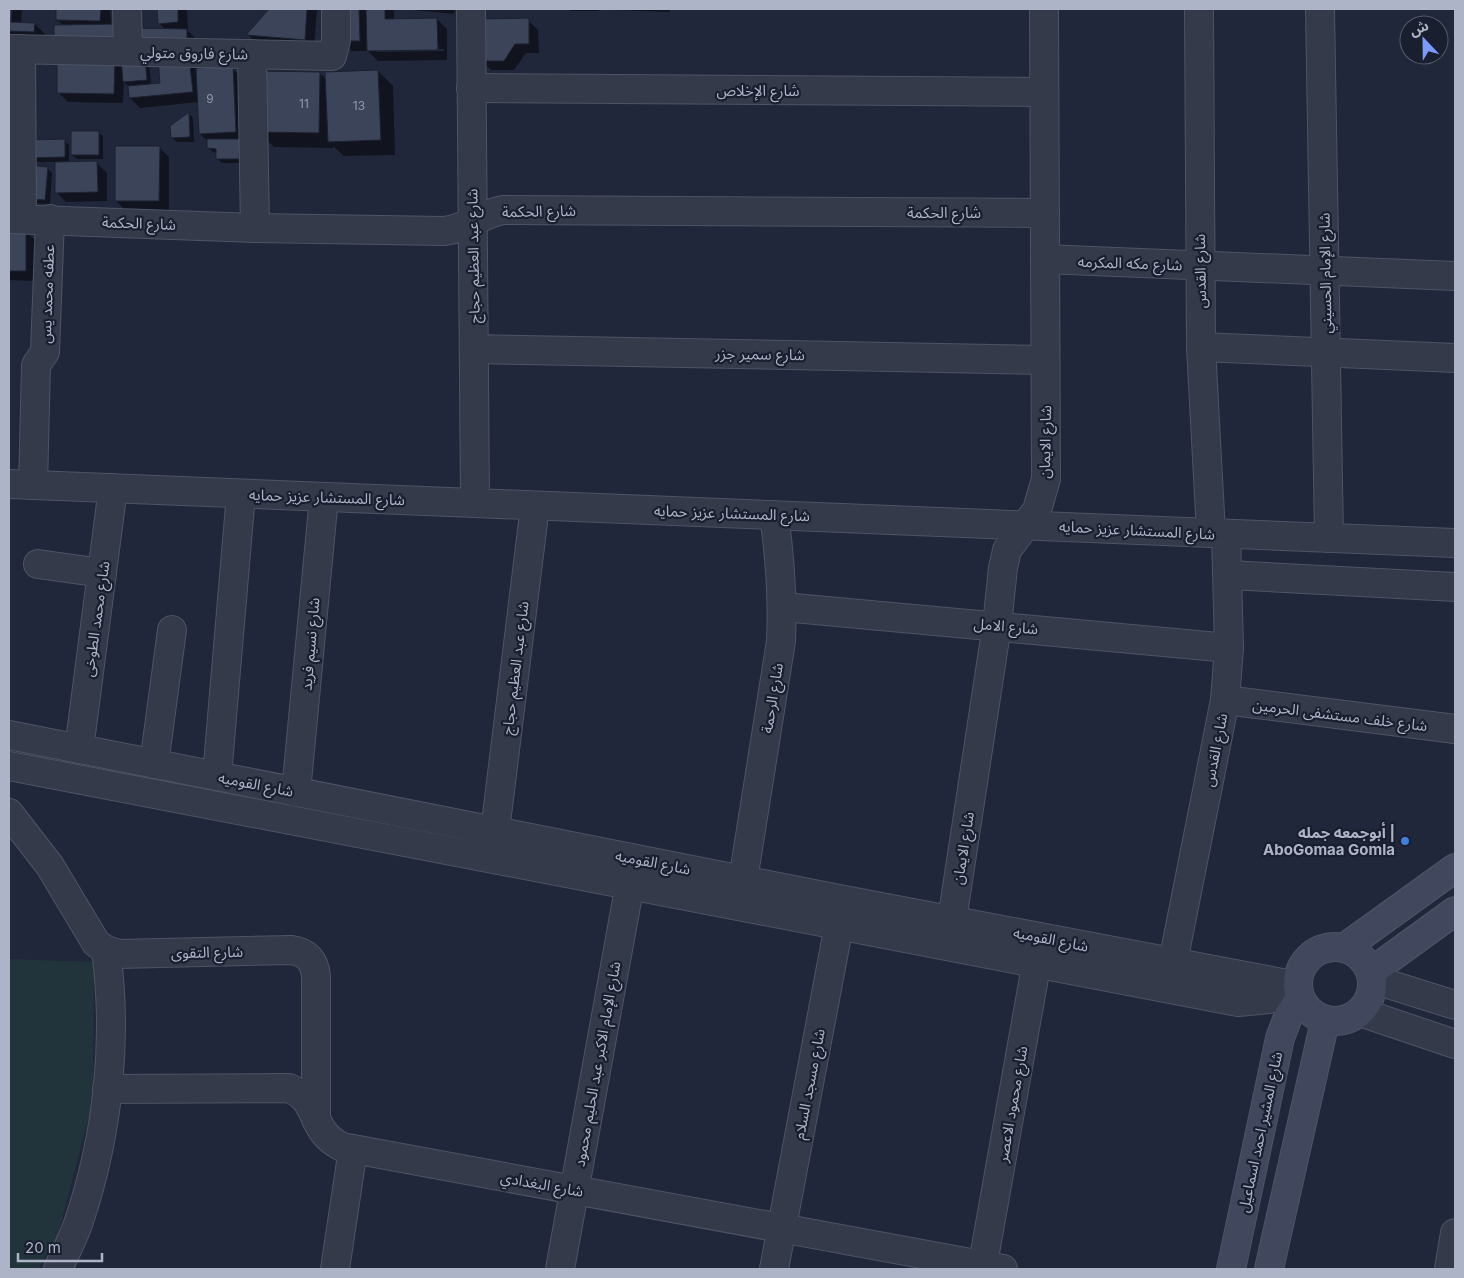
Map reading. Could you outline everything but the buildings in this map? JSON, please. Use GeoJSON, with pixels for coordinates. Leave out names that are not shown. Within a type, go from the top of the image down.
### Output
{"type":"FeatureCollection","features":[{"type":"Feature","properties":{"kind":"street"},"geometry":{"type":"LineString","coordinates":[[127,9],[128,52]]}},
{"type":"Feature","properties":{"kind":"street","name":"شارع فاروق متولي"},"geometry":{"type":"LineString","coordinates":[[15,49],[332,56],[336,40],[336,9]]}},
{"type":"Feature","properties":{"kind":"street","name":"شارع عبد العظيم حجاج"},"geometry":{"type":"LineString","coordinates":[[471,9],[475,503]]}},
{"type":"Feature","properties":{"kind":"street","name":"شارع الايمان"},"geometry":{"type":"LineString","coordinates":[[952,920],[1007,550],[1037,510],[1046,479],[1044,9]]}},
{"type":"Feature","properties":{"kind":"street","name":"شارع القدس"},"geometry":{"type":"LineString","coordinates":[[1172,962],[1225,700],[1229,648],[1228,575],[1218,534],[1201,347],[1199,266],[1199,9]]}},
{"type":"Feature","properties":{"kind":"street","name":"شارع الإمام الحسيني"},"geometry":{"type":"LineString","coordinates":[[1320,9],[1329,538]]}},
{"type":"Feature","properties":{"kind":"street"},"geometry":{"type":"LineString","coordinates":[[15,49],[16,219]]}},
{"type":"Feature","properties":{"kind":"street"},"geometry":{"type":"LineString","coordinates":[[252,54],[255,228]]}},
{"type":"Feature","properties":{"kind":"street","name":"شارع الإخلاص"},"geometry":{"type":"LineString","coordinates":[[471,88],[1044,92]]}},
{"type":"Feature","properties":{"kind":"street","name":"شارع الحكمة"},"geometry":{"type":"LineString","coordinates":[[16,219],[255,228],[444,231],[454,230],[481,216],[503,210],[1045,213]]}},
{"type":"Feature","properties":{"kind":"street","name":"عطفه محمد يس"},"geometry":{"type":"LineString","coordinates":[[21,485],[36,365],[44,352],[50,219]]}},
{"type":"Feature","properties":{"kind":"street","name":"شارع مكه المكرمه"},"geometry":{"type":"LineString","coordinates":[[1045,260],[1455,276]]}},
{"type":"Feature","properties":{"kind":"street"},"geometry":{"type":"LineString","coordinates":[[1201,347],[1455,358]]}},
{"type":"Feature","properties":{"kind":"street","name":"شارع سمير جزر"},"geometry":{"type":"LineString","coordinates":[[474,349],[1045,360]]}},
{"type":"Feature","properties":{"kind":"street","name":"شارع المستشار عزيز حمايه"},"geometry":{"type":"LineString","coordinates":[[21,485],[1028,524],[1218,534],[1455,543]]}},
{"type":"Feature","properties":{"kind":"street","name":"شارع محمد الطوخى"},"geometry":{"type":"LineString","coordinates":[[79,749],[113,488]]}},
{"type":"Feature","properties":{"kind":"street"},"geometry":{"type":"LineString","coordinates":[[217,776],[241,494]]}},
{"type":"Feature","properties":{"kind":"street","name":"شارع نسيم فريد"},"geometry":{"type":"LineString","coordinates":[[296,792],[324,497]]}},
{"type":"Feature","properties":{"kind":"street","name":"شارع عبد العظيم حجاج"},"geometry":{"type":"LineString","coordinates":[[495,831],[535,506]]}},
{"type":"Feature","properties":{"kind":"street","name":"شارع الرحمة"},"geometry":{"type":"LineString","coordinates":[[743,880],[781,641],[783,607],[781,560],[774,515]]}},
{"type":"Feature","properties":{"kind":"street"},"geometry":{"type":"LineString","coordinates":[[38,564],[102,573]]}},
{"type":"Feature","properties":{"kind":"street"},"geometry":{"type":"LineString","coordinates":[[1228,575],[1455,586]]}},
{"type":"Feature","properties":{"kind":"street","name":"شارع الامل"},"geometry":{"type":"LineString","coordinates":[[783,607],[997,625],[1229,648]]}},
{"type":"Feature","properties":{"kind":"street"},"geometry":{"type":"LineString","coordinates":[[154,764],[172,630]]}},
{"type":"Feature","properties":{"kind":"street","name":"شارع خلف مستشفى الحرمين"},"geometry":{"type":"LineString","coordinates":[[1225,700],[1455,729]]}},
{"type":"Feature","properties":{"kind":"street","name":"شارع القوميه"},"geometry":{"type":"LineString","coordinates":[[9,735],[743,880],[841,912],[1039,950],[1238,1002],[1269,1000],[1299,992]]}},
{"type":"Feature","properties":{"kind":"street","name":"شارع القوميه"},"geometry":{"type":"LineString","coordinates":[[9,766],[630,885],[841,912],[952,920],[1039,950],[1172,962],[1299,992]]}},
{"type":"Feature","properties":{"kind":"street"},"geometry":{"type":"LineString","coordinates":[[9,813],[50,866],[88,933],[96,943],[106,950],[112,1014],[107,1089],[94,1166],[79,1222],[58,1269]]}},
{"type":"Feature","properties":{"kind":"street","name":"شارع الإمام الاكبر عبد الحليم محمود"},"geometry":{"type":"LineString","coordinates":[[560,1269],[634,858]]}},
{"type":"Feature","properties":{"kind":"street"},"geometry":{"type":"LineString","coordinates":[[1344,948],[1455,868]]}},
{"type":"Feature","properties":{"kind":"street"},"geometry":{"type":"LineString","coordinates":[[1372,975],[1455,911]]}},
{"type":"Feature","properties":{"kind":"street","name":"شارع مسجد السلام"},"geometry":{"type":"LineString","coordinates":[[774,1269],[841,912]]}},
{"type":"Feature","properties":{"kind":"street"},"geometry":{"type":"LineString","coordinates":[[1344,948],[1360,956],[1372,975],[1370,997],[1360,1012],[1350,1019],[1338,1022],[1325,1021],[1314,1016],[1299,992],[1302,967],[1307,959],[1324,949],[1344,948]]}},
{"type":"Feature","properties":{"kind":"street","name":"شارع التقوى"},"geometry":{"type":"LineString","coordinates":[[106,950],[119,954],[291,950],[307,955],[312,961],[316,977],[316,1123]]}},
{"type":"Feature","properties":{"kind":"street","name":"شارع محمود الاعصر"},"geometry":{"type":"LineString","coordinates":[[989,1268],[1039,950]]}},
{"type":"Feature","properties":{"kind":"street"},"geometry":{"type":"LineString","coordinates":[[1372,975],[1455,1005]]}},
{"type":"Feature","properties":{"kind":"street","name":"شارع المشير احمد اسماعيل"},"geometry":{"type":"LineString","coordinates":[[1230,1269],[1280,1038],[1299,992]]}},
{"type":"Feature","properties":{"kind":"street"},"geometry":{"type":"LineString","coordinates":[[1360,1012],[1455,1044]]}},
{"type":"Feature","properties":{"kind":"street"},"geometry":{"type":"LineString","coordinates":[[1269,1269],[1325,1021]]}},
{"type":"Feature","properties":{"kind":"street","name":"شارع البغدادي"},"geometry":{"type":"LineString","coordinates":[[107,1089],[289,1088],[305,1098],[310,1105],[316,1123],[331,1141],[354,1149],[989,1268]]}},
{"type":"Feature","properties":{"kind":"street"},"geometry":{"type":"LineString","coordinates":[[335,1269],[354,1149]]}},
{"type":"Feature","properties":{"kind":"shaded area"},"geometry":{"type":"Polygon","coordinates":[[[9,959],[94,962],[93,1101],[57,1238],[38,1269],[9,1269],[9,959]]]}},
{"type":"Feature","properties":{"kind":"place","name":"أبوجمعه جمله | AboGomaa Gomla"},"geometry":{"type":"Point","coordinates":[1405,841]}}]}
